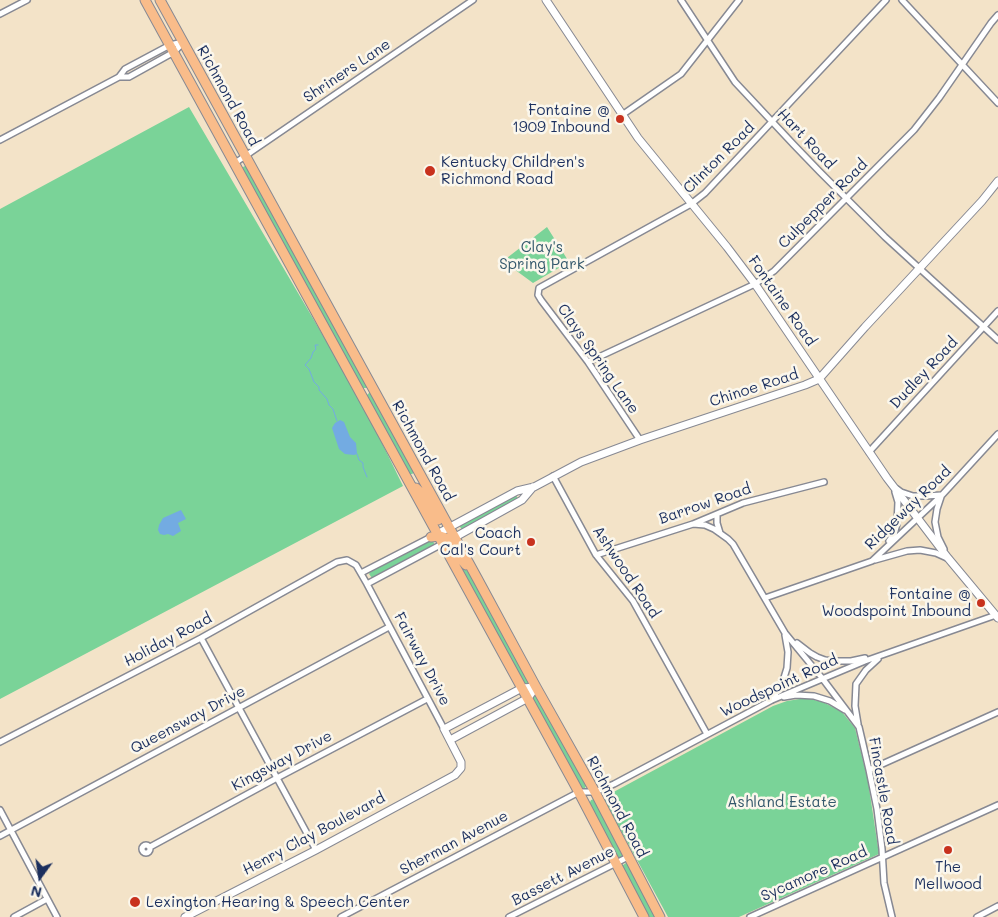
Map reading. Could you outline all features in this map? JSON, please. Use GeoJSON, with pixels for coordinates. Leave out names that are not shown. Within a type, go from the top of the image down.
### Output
{"type":"FeatureCollection","features":[{"type":"Feature","properties":{"kind":"main road","name":"Richmond Road"},"geometry":{"type":"LineString","coordinates":[[145,0],[408,480],[446,535],[522,688],[644,917]]}},
{"type":"Feature","properties":{"kind":"main road","name":"Richmond Road"},"geometry":{"type":"LineString","coordinates":[[160,0],[246,156],[446,535],[457,555],[478,578],[595,792],[660,917]]}},
{"type":"Feature","properties":{"kind":"street"},"geometry":{"type":"LineString","coordinates":[[0,14],[27,0]]}},
{"type":"Feature","properties":{"kind":"street","name":"Shriners Lane"},"geometry":{"type":"LineString","coordinates":[[235,163],[473,0]]}},
{"type":"Feature","properties":{"kind":"street","name":"Fontaine Road"},"geometry":{"type":"LineString","coordinates":[[546,0],[647,150],[755,284],[893,485],[948,558],[997,616]]}},
{"type":"Feature","properties":{"kind":"street","name":"Hart Road"},"geometry":{"type":"LineString","coordinates":[[680,0],[735,82],[772,122],[885,237],[998,340]]}},
{"type":"Feature","properties":{"kind":"street"},"geometry":{"type":"LineString","coordinates":[[622,115],[681,74],[739,0]]}},
{"type":"Feature","properties":{"kind":"street","name":"Clinton Road"},"geometry":{"type":"LineString","coordinates":[[538,292],[540,288],[691,204],[705,193],[886,0]]}},
{"type":"Feature","properties":{"kind":"street"},"geometry":{"type":"LineString","coordinates":[[902,0],[998,103]]}},
{"type":"Feature","properties":{"kind":"street","name":"Culpepper Road"},"geometry":{"type":"LineString","coordinates":[[588,362],[755,284],[774,271],[914,130],[998,15]]}},
{"type":"Feature","properties":{"kind":"street"},"geometry":{"type":"LineString","coordinates":[[119,77],[129,77],[183,42]]}},
{"type":"Feature","properties":{"kind":"street"},"geometry":{"type":"LineString","coordinates":[[0,140],[119,77],[125,69],[172,49]]}},
{"type":"Feature","properties":{"kind":"street","name":"Chinoe Road"},"geometry":{"type":"LineString","coordinates":[[446,535],[522,500],[534,487],[581,462],[640,440],[806,386],[819,379],[998,181]]}},
{"type":"Feature","properties":{"kind":"street","name":"Clays Spring Lane"},"geometry":{"type":"LineString","coordinates":[[538,292],[541,300],[588,362],[640,440]]}},
{"type":"Feature","properties":{"kind":"street","name":"Dudley Road"},"geometry":{"type":"LineString","coordinates":[[869,452],[998,311]]}},
{"type":"Feature","properties":{"kind":"street","name":"Ridgeway Road"},"geometry":{"type":"LineString","coordinates":[[765,598],[872,560],[942,494],[998,434]]}},
{"type":"Feature","properties":{"kind":"street","name":"Ashwood Road"},"geometry":{"type":"LineString","coordinates":[[553,476],[596,555],[633,601],[707,734]]}},
{"type":"Feature","properties":{"kind":"street","name":"Barrow Road"},"geometry":{"type":"LineString","coordinates":[[596,555],[693,524],[743,503],[824,482]]}},
{"type":"Feature","properties":{"kind":"street"},"geometry":{"type":"LineString","coordinates":[[893,485],[901,492],[913,496],[942,494],[935,522],[938,537],[948,558]]}},
{"type":"Feature","properties":{"kind":"street"},"geometry":{"type":"LineString","coordinates":[[872,560],[892,538],[897,524],[898,502],[893,485]]}},
{"type":"Feature","properties":{"kind":"street","name":"Chinoe Road"},"geometry":{"type":"LineString","coordinates":[[446,535],[517,490],[534,487]]}},
{"type":"Feature","properties":{"kind":"street"},"geometry":{"type":"LineString","coordinates":[[717,514],[716,524],[721,533]]}},
{"type":"Feature","properties":{"kind":"street","name":"Fincastle Road"},"geometry":{"type":"LineString","coordinates":[[693,524],[714,529],[728,539],[737,549],[785,633],[859,727],[879,822],[884,883],[892,917]]}},
{"type":"Feature","properties":{"kind":"street"},"geometry":{"type":"LineString","coordinates":[[361,573],[446,535]]}},
{"type":"Feature","properties":{"kind":"street"},"geometry":{"type":"LineString","coordinates":[[367,584],[446,535]]}},
{"type":"Feature","properties":{"kind":"street"},"geometry":{"type":"LineString","coordinates":[[872,560],[907,551],[920,550],[936,553],[948,558]]}},
{"type":"Feature","properties":{"kind":"street","name":"Fairway Drive"},"geometry":{"type":"LineString","coordinates":[[347,560],[356,565],[361,573],[450,740],[461,765],[460,770],[455,775]]}},
{"type":"Feature","properties":{"kind":"street","name":"Holiday Road"},"geometry":{"type":"LineString","coordinates":[[0,742],[201,638],[337,562],[347,560]]}},
{"type":"Feature","properties":{"kind":"street","name":"Woodspoint Road"},"geometry":{"type":"LineString","coordinates":[[579,792],[595,792],[614,784],[772,700],[822,678],[865,661],[997,616]]}},
{"type":"Feature","properties":{"kind":"street","name":"Queensway Drive"},"geometry":{"type":"LineString","coordinates":[[0,836],[389,627]]}},
{"type":"Feature","properties":{"kind":"street"},"geometry":{"type":"LineString","coordinates":[[785,633],[810,654],[825,660],[851,661],[883,655]]}},
{"type":"Feature","properties":{"kind":"street"},"geometry":{"type":"LineString","coordinates":[[772,700],[787,668],[788,652],[785,633]]}},
{"type":"Feature","properties":{"kind":"street"},"geometry":{"type":"LineString","coordinates":[[201,638],[316,850]]}},
{"type":"Feature","properties":{"kind":"street"},"geometry":{"type":"LineString","coordinates":[[859,727],[855,706],[856,681],[869,666],[883,655]]}},
{"type":"Feature","properties":{"kind":"street"},"geometry":{"type":"LineString","coordinates":[[444,729],[522,688],[536,687]]}},
{"type":"Feature","properties":{"kind":"street"},"geometry":{"type":"LineString","coordinates":[[450,740],[528,698],[536,687]]}},
{"type":"Feature","properties":{"kind":"street"},"geometry":{"type":"LineString","coordinates":[[772,700],[796,695],[814,696],[830,701],[850,714]]}},
{"type":"Feature","properties":{"kind":"street","name":"Kingsway Drive"},"geometry":{"type":"LineString","coordinates":[[150,847],[427,699]]}},
{"type":"Feature","properties":{"kind":"street"},"geometry":{"type":"LineString","coordinates":[[869,770],[998,712]]}},
{"type":"Feature","properties":{"kind":"street","name":"Henry Clay Boulevard"},"geometry":{"type":"LineString","coordinates":[[185,917],[316,850],[455,775]]}},
{"type":"Feature","properties":{"kind":"street","name":"Sherman Avenue"},"geometry":{"type":"LineString","coordinates":[[340,917],[579,792]]}},
{"type":"Feature","properties":{"kind":"street","name":"Sycamore Road"},"geometry":{"type":"LineString","coordinates":[[750,917],[998,804]]}},
{"type":"Feature","properties":{"kind":"street"},"geometry":{"type":"LineString","coordinates":[[0,810],[57,917]]}},
{"type":"Feature","properties":{"kind":"street","name":"Bassett Avenue"},"geometry":{"type":"LineString","coordinates":[[509,917],[628,857]]}},
{"type":"Feature","properties":{"kind":"street"},"geometry":{"type":"LineString","coordinates":[[14,917],[48,899]]}},
{"type":"Feature","properties":{"kind":"street"},"geometry":{"type":"LineString","coordinates":[[977,917],[998,906]]}},
{"type":"Feature","properties":{"kind":"street"},"geometry":{"type":"LineString","coordinates":[[352,911],[355,917]]}},
{"type":"Feature","properties":{"kind":"green space"},"geometry":{"type":"Polygon","coordinates":[[[189,107],[362,402],[403,486],[0,699],[0,209],[189,107]]]}},
{"type":"Feature","properties":{"kind":"green space"},"geometry":{"type":"Polygon","coordinates":[[[247,166],[368,387],[362,388],[243,170],[247,166]]]}},
{"type":"Feature","properties":{"kind":"green space","name":"Clay's Spring Park"},"geometry":{"type":"Polygon","coordinates":[[[547,227],[569,262],[533,283],[503,261],[547,227]]]}},
{"type":"Feature","properties":{"kind":"green space"},"geometry":{"type":"Polygon","coordinates":[[[372,393],[415,472],[412,474],[409,474],[366,396],[372,393]]]}},
{"type":"Feature","properties":{"kind":"green space"},"geometry":{"type":"Polygon","coordinates":[[[516,495],[518,499],[462,530],[459,525],[516,495]]]}},
{"type":"Feature","properties":{"kind":"green space"},"geometry":{"type":"Polygon","coordinates":[[[431,539],[434,545],[372,578],[369,574],[371,571],[431,539]]]}},
{"type":"Feature","properties":{"kind":"green space"},"geometry":{"type":"Polygon","coordinates":[[[447,545],[477,584],[529,685],[524,684],[447,545]]]}},
{"type":"Feature","properties":{"kind":"green space"},"geometry":{"type":"Polygon","coordinates":[[[535,693],[587,784],[585,788],[582,789],[580,787],[532,699],[535,693]]]}},
{"type":"Feature","properties":{"kind":"green space","name":"Ashland Estate"},"geometry":{"type":"Polygon","coordinates":[[[806,698],[823,702],[842,712],[855,728],[868,781],[879,854],[739,917],[668,917],[605,801],[608,795],[773,706],[787,701],[806,698]]]}},
{"type":"Feature","properties":{"kind":"green space"},"geometry":{"type":"Polygon","coordinates":[[[594,799],[622,857],[618,857],[589,804],[594,799]]]}},
{"type":"Feature","properties":{"kind":"green space"},"geometry":{"type":"Polygon","coordinates":[[[626,863],[629,864],[656,917],[648,917],[623,867],[626,863]]]}},
{"type":"Feature","properties":{"kind":"water"},"geometry":{"type":"Polygon","coordinates":[[[340,420],[344,422],[350,437],[356,443],[357,454],[345,454],[339,449],[332,428],[340,420]]]}},
{"type":"Feature","properties":{"kind":"water"},"geometry":{"type":"Polygon","coordinates":[[[181,510],[186,519],[178,523],[181,531],[173,536],[160,534],[158,530],[163,518],[181,510]]]}},
{"type":"Feature","properties":{"kind":"waterway"},"geometry":{"type":"LineString","coordinates":[[318,345],[315,345],[316,349],[305,365],[309,369],[319,390],[333,409],[337,421]]}},
{"type":"Feature","properties":{"kind":"waterway"},"geometry":{"type":"LineString","coordinates":[[357,454],[359,460],[363,463],[367,477]]}},
{"type":"Feature","properties":{"kind":"place","name":"Fontaine @ 1909 Inbound"},"geometry":{"type":"Point","coordinates":[620,119]}},
{"type":"Feature","properties":{"kind":"place","name":"Kentucky Children's Richmond Road"},"geometry":{"type":"Point","coordinates":[430,171]}},
{"type":"Feature","properties":{"kind":"place","name":"Coach Cal's Court"},"geometry":{"type":"Point","coordinates":[531,542]}},
{"type":"Feature","properties":{"kind":"place","name":"Fontaine @ Woodspoint Inbound"},"geometry":{"type":"Point","coordinates":[981,603]}},
{"type":"Feature","properties":{"kind":"place","name":"The Mellwood"},"geometry":{"type":"Point","coordinates":[948,850]}},
{"type":"Feature","properties":{"kind":"place","name":"Lexington Hearing & Speech Center"},"geometry":{"type":"Point","coordinates":[135,902]}}]}
